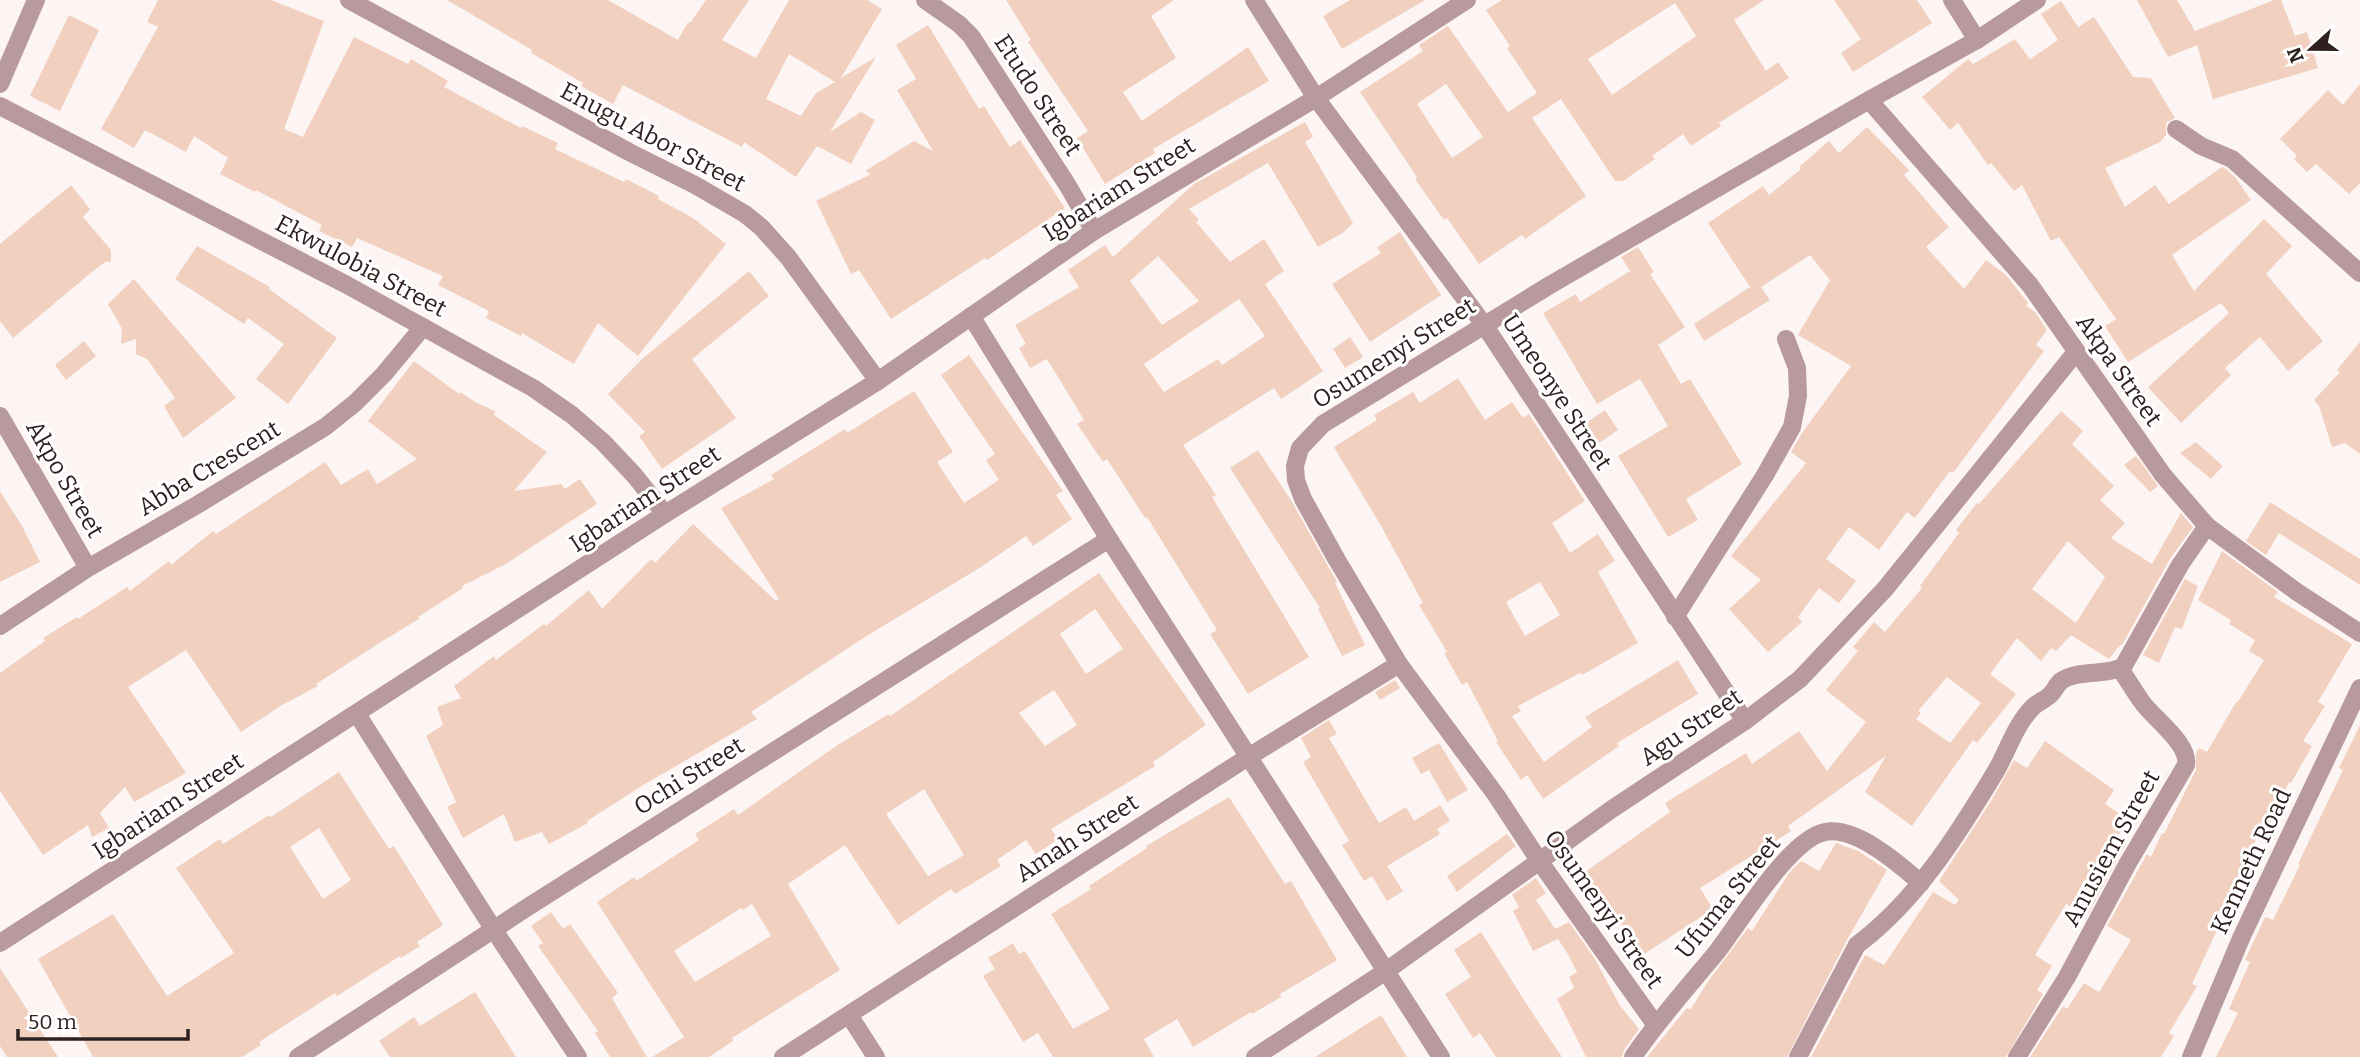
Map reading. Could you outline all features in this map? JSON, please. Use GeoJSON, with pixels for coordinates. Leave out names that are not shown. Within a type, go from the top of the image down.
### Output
{"type":"FeatureCollection","features":[{"type":"Feature","properties":{"kind":"street"},"geometry":{"type":"LineString","coordinates":[[0,84],[36,0]]}},
{"type":"Feature","properties":{"kind":"street","name":"Enugu Abor Street"},"geometry":{"type":"LineString","coordinates":[[349,0],[695,185],[744,214],[761,227],[788,257],[878,382]]}},
{"type":"Feature","properties":{"kind":"street","name":"Etudo Street"},"geometry":{"type":"LineString","coordinates":[[925,0],[971,36],[1094,231]]}},
{"type":"Feature","properties":{"kind":"street","name":"Umeonye Street"},"geometry":{"type":"LineString","coordinates":[[1254,0],[1316,97],[1485,326],[1745,721]]}},
{"type":"Feature","properties":{"kind":"street","name":"Igbariam Street"},"geometry":{"type":"LineString","coordinates":[[0,943],[666,514],[878,382],[1094,231],[1316,97],[1467,0]]}},
{"type":"Feature","properties":{"kind":"street"},"geometry":{"type":"LineString","coordinates":[[1952,0],[1976,40]]}},
{"type":"Feature","properties":{"kind":"street","name":"Osumenyi Street"},"geometry":{"type":"LineString","coordinates":[[1656,1024],[1540,862],[1496,795],[1399,664],[1304,499],[1296,480],[1295,466],[1300,448],[1322,424],[1550,285],[1976,40],[2037,0]]}},
{"type":"Feature","properties":{"kind":"street","name":"Akpa Street"},"geometry":{"type":"LineString","coordinates":[[1869,100],[2030,285],[2163,475],[2207,526],[2297,592],[2360,633]]}},
{"type":"Feature","properties":{"kind":"street","name":"Ekwulobia Street"},"geometry":{"type":"LineString","coordinates":[[0,106],[347,285],[533,388],[572,415],[603,442],[666,514]]}},
{"type":"Feature","properties":{"kind":"street"},"geometry":{"type":"LineString","coordinates":[[2176,129],[2201,146],[2232,159],[2360,273]]}},
{"type":"Feature","properties":{"kind":"street"},"geometry":{"type":"LineString","coordinates":[[971,316],[1109,539],[1441,1057]]}},
{"type":"Feature","properties":{"kind":"street","name":"Abba Crescent"},"geometry":{"type":"LineString","coordinates":[[0,626],[88,568],[325,427],[384,374],[423,327]]}},
{"type":"Feature","properties":{"kind":"street"},"geometry":{"type":"LineString","coordinates":[[1675,617],[1765,475],[1792,427],[1798,396],[1797,368],[1786,339]]}},
{"type":"Feature","properties":{"kind":"street","name":"Agu Street"},"geometry":{"type":"LineString","coordinates":[[1255,1057],[1386,971],[1612,809],[1745,721],[1800,679],[1885,589],[2076,352]]}},
{"type":"Feature","properties":{"kind":"street","name":"Akpo Street"},"geometry":{"type":"LineString","coordinates":[[0,416],[88,568]]}},
{"type":"Feature","properties":{"kind":"street"},"geometry":{"type":"LineString","coordinates":[[1798,1057],[1857,945],[1921,883],[1961,827],[2033,707],[2051,694],[2060,682],[2081,674],[2120,669],[2180,565],[2207,526]]}},
{"type":"Feature","properties":{"kind":"street","name":"Ochi Street"},"geometry":{"type":"LineString","coordinates":[[298,1057],[1109,539]]}},
{"type":"Feature","properties":{"kind":"street","name":"Amah Street"},"geometry":{"type":"LineString","coordinates":[[783,1057],[1249,757],[1399,664]]}},
{"type":"Feature","properties":{"kind":"street","name":"Anusiem Street"},"geometry":{"type":"LineString","coordinates":[[2017,1057],[2067,977],[2133,853],[2186,765],[2187,758],[2181,746],[2148,709],[2120,669]]}},
{"type":"Feature","properties":{"kind":"street","name":"Kenneth Road"},"geometry":{"type":"LineString","coordinates":[[2191,1057],[2242,936],[2360,688]]}},
{"type":"Feature","properties":{"kind":"street"},"geometry":{"type":"LineString","coordinates":[[357,714],[578,1057]]}},
{"type":"Feature","properties":{"kind":"street","name":"Ufuma Street"},"geometry":{"type":"LineString","coordinates":[[1633,1057],[1781,866],[1812,837],[1831,831],[1843,832],[1898,863],[1921,883]]}},
{"type":"Feature","properties":{"kind":"street"},"geometry":{"type":"LineString","coordinates":[[849,1015],[876,1057]]}},
{"type":"Feature","properties":{"kind":"building"},"geometry":{"type":"Polygon","coordinates":[[[158,0],[271,0],[324,21],[284,129],[303,137],[354,37],[408,64],[411,59],[448,81],[444,87],[521,128],[522,126],[558,143],[555,149],[659,196],[658,199],[693,218],[726,244],[638,356],[598,323],[574,364],[522,333],[521,336],[486,318],[489,311],[438,285],[443,276],[357,238],[352,247],[319,231],[322,225],[220,174],[228,158],[194,136],[186,152],[145,130],[134,148],[101,129],[158,27],[147,22],[158,0]]]}},
{"type":"Feature","properties":{"kind":"building"},"geometry":{"type":"Polygon","coordinates":[[[447,0],[608,0],[678,40],[688,22],[690,23],[706,0],[749,0],[722,40],[756,58],[789,0],[867,0],[882,9],[841,78],[876,57],[830,132],[861,112],[875,120],[851,164],[817,146],[796,177],[744,142],[742,147],[623,85],[613,104],[531,53],[532,50],[447,0]],[[789,54],[766,99],[801,116],[816,93],[835,82],[789,54]]]}},
{"type":"Feature","properties":{"kind":"building"},"geometry":{"type":"Polygon","coordinates":[[[1006,0],[1174,0],[1151,16],[1176,58],[1123,92],[1142,121],[1248,47],[1269,81],[1153,149],[1155,153],[1105,184],[1077,138],[1088,131],[1028,42],[1031,40],[1006,0]]]}},
{"type":"Feature","properties":{"kind":"building"},"geometry":{"type":"Polygon","coordinates":[[[1350,0],[1425,0],[1342,49],[1323,16],[1350,0]]]}},
{"type":"Feature","properties":{"kind":"building"},"geometry":{"type":"Polygon","coordinates":[[[1502,0],[1764,0],[1734,20],[1766,71],[1778,62],[1789,78],[1719,123],[1721,126],[1691,146],[1683,134],[1652,156],[1655,159],[1623,181],[1615,181],[1561,99],[1532,118],[1586,196],[1525,239],[1522,235],[1479,264],[1447,218],[1444,220],[1415,179],[1417,178],[1409,165],[1360,92],[1423,51],[1419,45],[1448,26],[1508,112],[1537,93],[1486,10],[1502,0]],[[1675,3],[1588,59],[1612,95],[1696,36],[1675,3]],[[1446,84],[1417,104],[1452,158],[1483,137],[1446,84]]]}},
{"type":"Feature","properties":{"kind":"building"},"geometry":{"type":"Polygon","coordinates":[[[1834,0],[1917,0],[1932,23],[1853,72],[1841,53],[1861,39],[1834,0]]]}},
{"type":"Feature","properties":{"kind":"building"},"geometry":{"type":"Polygon","coordinates":[[[2137,0],[2177,0],[2195,31],[2274,0],[2281,0],[2295,36],[2307,32],[2318,68],[2213,99],[2197,45],[2168,57],[2137,0]]]}},
{"type":"Feature","properties":{"kind":"building"},"geometry":{"type":"Polygon","coordinates":[[[2061,1],[2078,27],[2094,17],[2133,77],[2151,78],[2175,118],[2166,123],[2166,135],[2160,142],[2105,168],[2125,207],[2155,185],[2169,204],[2222,167],[2226,169],[2251,200],[2172,255],[2194,291],[2264,219],[2292,246],[2266,274],[2323,341],[2288,371],[2260,337],[2225,368],[2231,375],[2181,423],[2148,387],[2229,313],[2221,303],[2128,362],[2105,326],[2116,319],[2059,237],[2051,241],[2022,185],[2014,191],[1991,163],[1988,165],[1958,123],[1950,130],[1922,97],[1968,59],[1973,64],[2015,39],[2030,59],[2058,40],[2041,14],[2061,1]]]}},
{"type":"Feature","properties":{"kind":"building"},"geometry":{"type":"Polygon","coordinates":[[[69,15],[99,30],[60,111],[30,96],[69,15]]]}},
{"type":"Feature","properties":{"kind":"building"},"geometry":{"type":"Polygon","coordinates":[[[928,25],[979,109],[984,106],[1010,147],[1020,140],[1065,208],[891,319],[859,270],[851,274],[816,201],[871,174],[865,171],[914,141],[933,151],[897,90],[916,79],[896,45],[928,25]]]}},
{"type":"Feature","properties":{"kind":"building"},"geometry":{"type":"Polygon","coordinates":[[[2360,84],[2360,183],[2349,194],[2316,164],[2307,172],[2294,159],[2297,156],[2280,139],[2328,90],[2343,105],[2360,84]]]}},
{"type":"Feature","properties":{"kind":"building"},"geometry":{"type":"Polygon","coordinates":[[[1305,122],[1313,137],[1305,142],[1353,223],[1344,232],[1318,247],[1268,163],[1189,209],[1199,220],[1196,222],[1230,262],[1264,239],[1284,271],[1265,284],[1323,371],[1281,399],[1274,388],[1183,445],[1216,495],[1212,497],[1309,657],[1248,694],[1210,634],[1217,630],[1147,517],[1145,518],[1107,459],[1103,462],[1077,424],[1084,420],[1047,359],[1030,368],[1019,348],[1026,344],[1015,325],[1079,287],[1068,270],[1105,245],[1113,257],[1194,184],[1305,122]],[[1158,256],[1130,281],[1162,325],[1199,301],[1158,256]],[[1239,299],[1144,364],[1164,392],[1218,359],[1222,365],[1265,336],[1239,299]]]}},
{"type":"Feature","properties":{"kind":"building"},"geometry":{"type":"Polygon","coordinates":[[[1867,127],[1909,170],[1904,175],[1949,227],[1926,247],[1964,289],[1986,260],[2006,275],[2028,303],[2026,306],[2035,312],[2047,330],[2036,345],[2044,351],[1953,473],[1950,471],[1915,518],[1907,512],[1879,550],[1849,527],[1826,559],[1856,581],[1839,603],[1819,588],[1798,617],[1802,622],[1768,652],[1729,609],[1761,580],[1731,556],[1806,463],[1791,452],[1851,366],[1798,335],[1830,280],[1810,255],[1761,287],[1770,300],[1704,341],[1694,324],[1750,287],[1708,223],[1763,186],[1769,195],[1829,141],[1839,153],[1867,127]]]}},
{"type":"Feature","properties":{"kind":"building"},"geometry":{"type":"Polygon","coordinates":[[[71,185],[90,209],[83,217],[111,250],[111,262],[105,262],[92,272],[13,338],[0,321],[0,244],[71,185]]]}},
{"type":"Feature","properties":{"kind":"building"},"geometry":{"type":"Polygon","coordinates":[[[1400,232],[1441,295],[1370,342],[1332,284],[1381,253],[1377,247],[1400,232]]]}},
{"type":"Feature","properties":{"kind":"building"},"geometry":{"type":"Polygon","coordinates":[[[197,246],[270,287],[269,289],[337,338],[288,404],[256,379],[284,344],[248,318],[244,324],[175,279],[197,246]]]}},
{"type":"Feature","properties":{"kind":"building"},"geometry":{"type":"Polygon","coordinates":[[[1638,247],[1654,272],[1650,274],[1685,327],[1658,345],[1681,384],[1690,379],[1742,464],[1686,499],[1698,520],[1668,537],[1618,456],[1668,426],[1640,379],[1597,404],[1543,313],[1576,294],[1580,302],[1630,271],[1621,257],[1638,247]]]}},
{"type":"Feature","properties":{"kind":"building"},"geometry":{"type":"Polygon","coordinates":[[[749,271],[769,296],[692,359],[736,418],[662,469],[639,436],[645,432],[608,394],[642,359],[749,271]]]}},
{"type":"Feature","properties":{"kind":"building"},"geometry":{"type":"Polygon","coordinates":[[[134,279],[236,398],[183,438],[164,406],[175,398],[147,359],[136,354],[136,339],[121,344],[122,329],[108,304],[134,279]]]}},
{"type":"Feature","properties":{"kind":"building"},"geometry":{"type":"Polygon","coordinates":[[[1350,337],[1363,357],[1345,368],[1333,349],[1350,337]]]}},
{"type":"Feature","properties":{"kind":"building"},"geometry":{"type":"Polygon","coordinates":[[[84,341],[96,356],[66,380],[55,365],[84,341]]]}},
{"type":"Feature","properties":{"kind":"building"},"geometry":{"type":"Polygon","coordinates":[[[2360,342],[2360,454],[2345,443],[2332,447],[2319,406],[2314,400],[2340,372],[2337,370],[2360,342]]]}},
{"type":"Feature","properties":{"kind":"building"},"geometry":{"type":"Polygon","coordinates":[[[969,355],[1063,491],[1056,495],[1072,519],[1033,546],[1026,536],[751,712],[757,719],[549,844],[542,832],[515,842],[504,814],[463,838],[447,807],[456,802],[426,736],[443,725],[437,707],[461,698],[454,686],[494,656],[496,660],[544,624],[546,626],[589,590],[602,609],[651,559],[655,563],[693,524],[776,601],[779,599],[721,508],[774,479],[771,475],[845,429],[847,433],[914,391],[953,452],[937,462],[964,503],[999,480],[986,460],[995,454],[941,375],[969,355]]]}},
{"type":"Feature","properties":{"kind":"building"},"geometry":{"type":"Polygon","coordinates":[[[414,361],[459,394],[460,392],[495,411],[494,415],[547,452],[514,491],[561,484],[565,489],[580,479],[597,504],[504,565],[462,586],[463,588],[418,617],[419,619],[316,684],[318,686],[282,705],[241,732],[186,650],[128,687],[186,773],[134,802],[125,787],[100,813],[109,828],[92,837],[88,825],[43,855],[0,791],[0,673],[45,641],[43,638],[127,587],[130,591],[169,561],[171,565],[213,531],[216,534],[325,462],[341,485],[368,469],[377,484],[417,459],[368,421],[414,361]]]}},
{"type":"Feature","properties":{"kind":"building"},"geometry":{"type":"Polygon","coordinates":[[[1458,378],[1485,420],[1512,402],[1523,418],[1529,414],[1585,501],[1552,523],[1570,553],[1598,534],[1615,561],[1598,572],[1638,643],[1582,675],[1580,673],[1518,706],[1521,711],[1512,716],[1544,762],[1592,727],[1585,717],[1678,660],[1698,694],[1617,743],[1619,746],[1543,799],[1527,775],[1521,780],[1496,742],[1498,741],[1467,682],[1462,685],[1444,653],[1447,652],[1419,605],[1423,603],[1334,447],[1377,420],[1374,415],[1413,392],[1420,403],[1458,378]],[[1540,582],[1506,602],[1525,636],[1560,615],[1540,582]]]}},
{"type":"Feature","properties":{"kind":"building"},"geometry":{"type":"Polygon","coordinates":[[[1605,410],[1618,430],[1599,443],[1586,423],[1605,410]]]}},
{"type":"Feature","properties":{"kind":"building"},"geometry":{"type":"Polygon","coordinates":[[[2061,411],[2083,431],[2072,444],[2114,486],[2100,500],[2125,523],[2111,538],[2152,564],[2181,513],[2193,527],[2170,559],[2122,645],[2109,659],[2071,635],[2056,651],[2051,648],[2041,661],[2017,638],[1990,674],[2016,694],[1977,743],[1973,740],[1912,826],[1865,792],[1886,756],[1788,826],[1791,831],[1700,888],[1713,909],[1641,956],[1608,902],[1599,908],[1578,877],[1670,812],[1665,803],[1746,753],[1752,764],[1799,731],[1827,771],[1866,722],[1826,690],[1858,651],[1853,647],[1874,622],[1885,632],[1922,588],[1920,586],[1959,533],[1956,530],[1977,503],[1979,504],[2061,411]],[[2068,541],[2032,589],[2076,623],[2105,577],[2068,541]],[[1947,677],[1918,711],[1921,713],[1916,719],[1950,743],[1981,703],[1947,677]]]}},
{"type":"Feature","properties":{"kind":"building"},"geometry":{"type":"Polygon","coordinates":[[[2196,442],[2223,466],[2211,479],[2180,453],[2196,442]]]}},
{"type":"Feature","properties":{"kind":"building"},"geometry":{"type":"Polygon","coordinates":[[[1258,450],[1292,502],[1337,582],[1335,583],[1365,645],[1342,656],[1318,609],[1320,608],[1230,468],[1258,450]]]}},
{"type":"Feature","properties":{"kind":"building"},"geometry":{"type":"Polygon","coordinates":[[[2136,456],[2158,486],[2150,492],[2124,465],[2136,456]]]}},
{"type":"Feature","properties":{"kind":"building"},"geometry":{"type":"Polygon","coordinates":[[[0,491],[40,562],[0,582],[0,491]]]}},
{"type":"Feature","properties":{"kind":"building"},"geometry":{"type":"Polygon","coordinates":[[[2270,502],[2360,559],[2360,585],[2279,533],[2266,555],[2246,541],[2270,502]]]}},
{"type":"Feature","properties":{"kind":"building"},"geometry":{"type":"Polygon","coordinates":[[[2222,551],[2278,592],[2274,597],[2352,644],[2318,702],[2325,706],[2303,741],[2312,746],[2291,783],[2289,782],[2264,836],[2259,833],[2192,984],[2197,986],[2169,1033],[2174,1036],[2161,1057],[2030,1057],[2063,1006],[2067,1009],[2084,983],[2099,992],[2131,940],[2107,926],[2147,854],[2151,857],[2162,833],[2164,834],[2196,770],[2196,753],[2199,748],[2207,752],[2264,660],[2249,651],[2255,640],[2229,624],[2231,620],[2198,600],[2222,551]]]}},
{"type":"Feature","properties":{"kind":"building"},"geometry":{"type":"Polygon","coordinates":[[[1099,573],[1206,725],[1153,762],[1155,766],[1051,829],[1058,839],[1036,854],[1026,840],[997,860],[1001,866],[955,894],[951,889],[898,925],[845,845],[788,884],[840,970],[732,1038],[733,1041],[709,1057],[652,1057],[684,1037],[597,902],[634,877],[636,881],[699,840],[695,834],[734,809],[738,815],[836,746],[889,714],[890,716],[1099,573]],[[1095,609],[1060,634],[1086,674],[1123,649],[1095,609]],[[1054,690],[1019,713],[1045,746],[1077,725],[1054,690]],[[924,789],[886,814],[928,876],[964,855],[924,789]],[[752,904],[743,910],[741,908],[674,951],[695,982],[771,936],[752,904]]]}},
{"type":"Feature","properties":{"kind":"building"},"geometry":{"type":"Polygon","coordinates":[[[2185,579],[2198,586],[2182,629],[2175,627],[2159,663],[2143,655],[2185,579]]]}},
{"type":"Feature","properties":{"kind":"building"},"geometry":{"type":"Polygon","coordinates":[[[1395,680],[1400,688],[1380,700],[1375,692],[1395,680]]]}},
{"type":"Feature","properties":{"kind":"building"},"geometry":{"type":"Polygon","coordinates":[[[1329,720],[1337,734],[1329,738],[1379,823],[1406,807],[1414,821],[1440,805],[1450,821],[1437,829],[1440,834],[1387,866],[1403,891],[1387,901],[1372,876],[1364,881],[1342,845],[1349,841],[1303,762],[1311,757],[1301,738],[1329,720]]]}},
{"type":"Feature","properties":{"kind":"building"},"geometry":{"type":"Polygon","coordinates":[[[2360,725],[2360,1057],[2216,1057],[2238,1013],[2229,1009],[2250,962],[2245,960],[2265,917],[2273,920],[2300,865],[2298,864],[2343,770],[2339,768],[2360,725]]]}},
{"type":"Feature","properties":{"kind":"building"},"geometry":{"type":"Polygon","coordinates":[[[2045,741],[2114,790],[2105,804],[2128,819],[2118,836],[2127,842],[2088,914],[2066,904],[2035,955],[2052,966],[2037,990],[2043,994],[2006,1057],[1811,1057],[1865,955],[1884,965],[1933,892],[1955,905],[1959,900],[1939,881],[2014,760],[2027,768],[2045,741]]]}},
{"type":"Feature","properties":{"kind":"building"},"geometry":{"type":"Polygon","coordinates":[[[1439,743],[1468,790],[1447,802],[1429,770],[1421,774],[1412,758],[1439,743]]]}},
{"type":"Feature","properties":{"kind":"building"},"geometry":{"type":"Polygon","coordinates":[[[339,772],[389,849],[394,846],[443,925],[417,942],[420,946],[337,996],[335,993],[259,1042],[261,1045],[242,1057],[93,1057],[38,959],[113,914],[167,996],[234,953],[176,868],[220,839],[223,844],[269,815],[271,817],[339,772]],[[319,828],[290,847],[323,899],[351,880],[319,828]]]}},
{"type":"Feature","properties":{"kind":"building"},"geometry":{"type":"Polygon","coordinates":[[[1229,797],[1285,884],[1291,881],[1337,960],[1280,994],[1281,997],[1193,1047],[1177,1019],[1144,1039],[1154,1057],[1053,1057],[1038,1033],[1023,1042],[983,976],[995,969],[988,958],[1013,943],[1019,954],[1025,951],[1073,1029],[1110,1009],[1051,914],[1091,889],[1089,886],[1147,848],[1146,846],[1229,797]]]}},
{"type":"Feature","properties":{"kind":"building"},"geometry":{"type":"Polygon","coordinates":[[[1507,834],[1516,846],[1457,892],[1447,876],[1507,834]]]}},
{"type":"Feature","properties":{"kind":"building"},"geometry":{"type":"Polygon","coordinates":[[[1836,843],[1858,851],[1887,870],[1847,940],[1787,1057],[1647,1057],[1687,1008],[1690,1010],[1748,928],[1752,931],[1789,873],[1801,861],[1819,871],[1836,843]]]}},
{"type":"Feature","properties":{"kind":"building"},"geometry":{"type":"Polygon","coordinates":[[[1536,878],[1546,893],[1536,900],[1555,929],[1569,922],[1595,959],[1620,1006],[1639,1029],[1622,1057],[1586,1057],[1557,999],[1574,988],[1569,977],[1577,972],[1558,939],[1533,951],[1513,911],[1519,907],[1512,895],[1536,878]]]}},
{"type":"Feature","properties":{"kind":"building"},"geometry":{"type":"Polygon","coordinates":[[[551,912],[563,929],[570,924],[618,993],[612,998],[647,1057],[610,1057],[595,1033],[598,1031],[538,946],[543,943],[531,926],[551,912]]]}},
{"type":"Feature","properties":{"kind":"building"},"geometry":{"type":"Polygon","coordinates":[[[1481,932],[1562,1057],[1496,1057],[1480,1033],[1473,1038],[1445,994],[1471,977],[1454,950],[1481,932]]]}},
{"type":"Feature","properties":{"kind":"building"},"geometry":{"type":"Polygon","coordinates":[[[0,968],[58,1057],[7,1057],[0,1046],[0,968]]]}},
{"type":"Feature","properties":{"kind":"building"},"geometry":{"type":"Polygon","coordinates":[[[475,992],[516,1057],[390,1057],[379,1041],[414,1017],[420,1026],[475,992]]]}},
{"type":"Feature","properties":{"kind":"building"},"geometry":{"type":"Polygon","coordinates":[[[1381,1015],[1407,1057],[1315,1057],[1381,1015]]]}}]}
